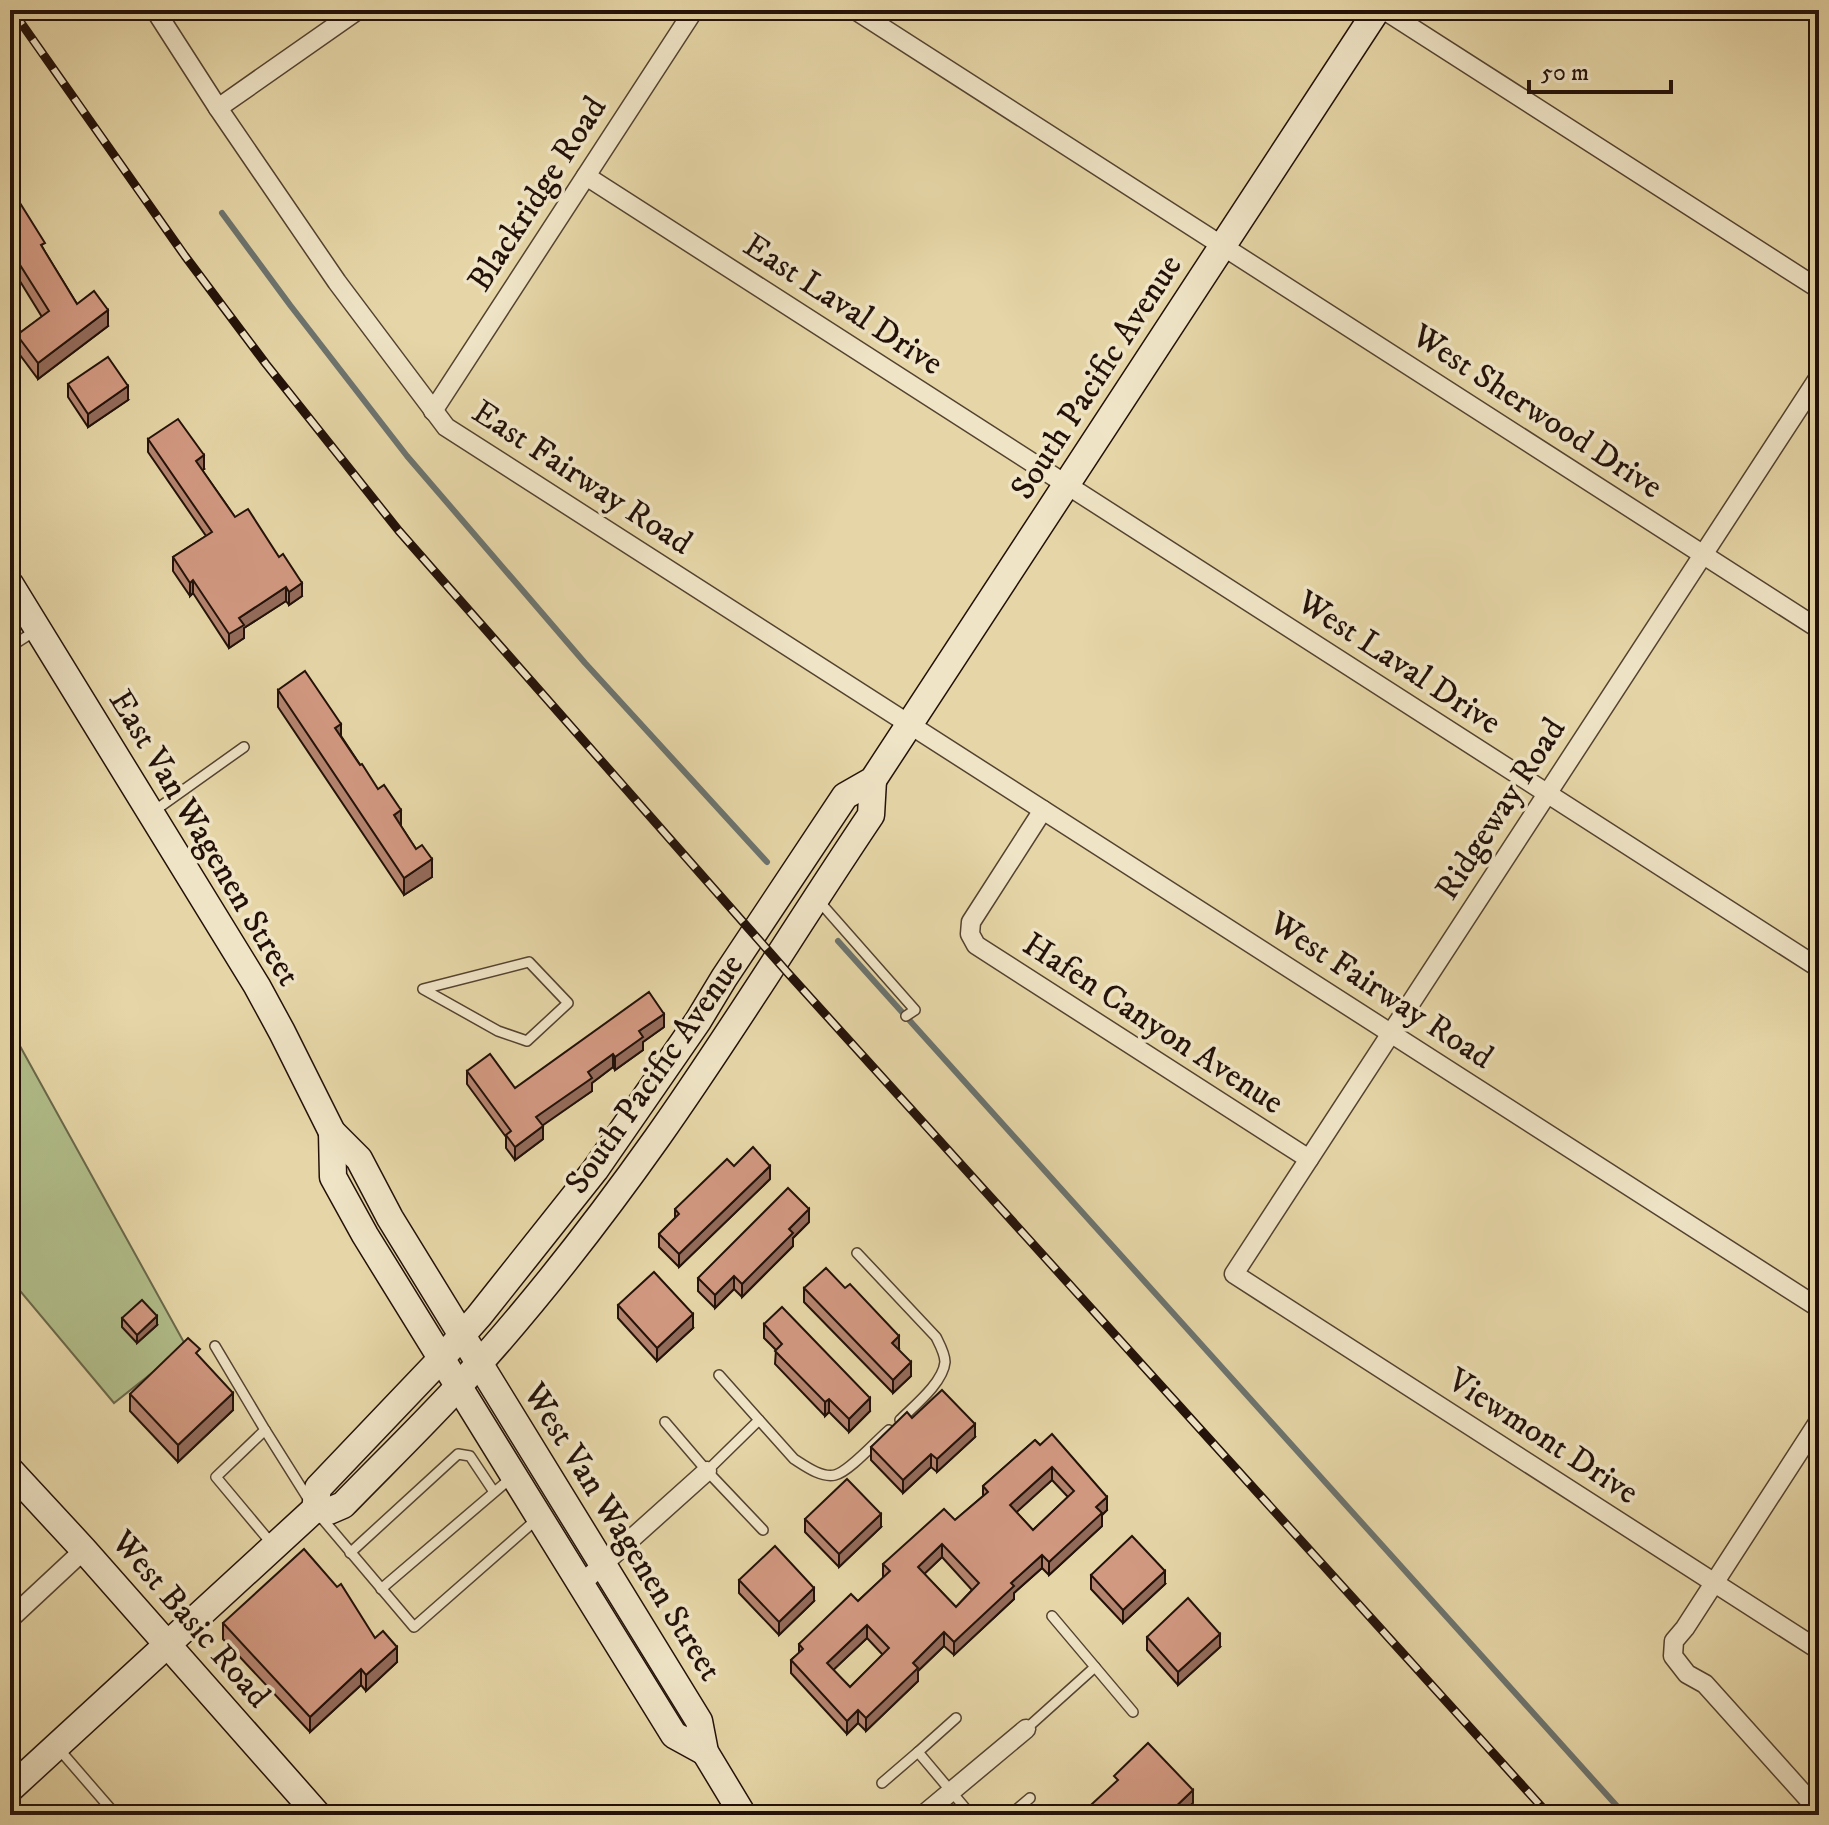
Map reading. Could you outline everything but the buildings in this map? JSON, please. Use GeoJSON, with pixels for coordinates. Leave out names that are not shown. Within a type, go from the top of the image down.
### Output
{"type":"FeatureCollection","features":[{"type":"Feature","properties":{"kind":"street","name":"East Fairway Road"},"geometry":{"type":"LineString","coordinates":[[155,10],[337,282],[446,427],[910,724]]}},
{"type":"Feature","properties":{"kind":"street"},"geometry":{"type":"LineString","coordinates":[[218,108],[358,10]]}},
{"type":"Feature","properties":{"kind":"street","name":"Blackridge Road"},"geometry":{"type":"LineString","coordinates":[[433,411],[694,10]]}},
{"type":"Feature","properties":{"kind":"street","name":"West Sherwood Drive"},"geometry":{"type":"LineString","coordinates":[[855,10],[1819,629]]}},
{"type":"Feature","properties":{"kind":"street","name":"South Pacific Avenue"},"geometry":{"type":"LineString","coordinates":[[470,1350],[554,1223],[631,1121],[845,796],[873,780],[1377,10]]}},
{"type":"Feature","properties":{"kind":"street"},"geometry":{"type":"LineString","coordinates":[[1384,10],[1819,289]]}},
{"type":"Feature","properties":{"kind":"street","name":"East Laval Drive"},"geometry":{"type":"LineString","coordinates":[[586,176],[1067,485]]}},
{"type":"Feature","properties":{"kind":"street","name":"Ridgeway Road"},"geometry":{"type":"LineString","coordinates":[[1234,1274],[1819,377]]}},
{"type":"Feature","properties":{"kind":"street","name":"West Laval Drive"},"geometry":{"type":"LineString","coordinates":[[1067,485],[1819,968]]}},
{"type":"Feature","properties":{"kind":"street","name":"East Van Wagenen Street"},"geometry":{"type":"LineString","coordinates":[[10,584],[257,986],[332,1132],[359,1159],[390,1218],[470,1350]]}},
{"type":"Feature","properties":{"kind":"street","name":"West Fairway Road"},"geometry":{"type":"LineString","coordinates":[[910,724],[1819,1308]]}},
{"type":"Feature","properties":{"kind":"street","name":"South Pacific Avenue"},"geometry":{"type":"LineString","coordinates":[[315,1509],[318,1488],[450,1373],[584,1236],[710,1061],[871,815],[873,780]]}},
{"type":"Feature","properties":{"kind":"street","name":"Hafen Canyon Avenue"},"geometry":{"type":"LineString","coordinates":[[1043,810],[971,922],[970,934],[976,945],[1309,1159]]}},
{"type":"Feature","properties":{"kind":"street","name":"East Van Wagenen Street"},"geometry":{"type":"LineString","coordinates":[[332,1132],[333,1177],[450,1373]]}},
{"type":"Feature","properties":{"kind":"street","name":"Viewmont Drive"},"geometry":{"type":"LineString","coordinates":[[1234,1274],[1819,1650]]}},
{"type":"Feature","properties":{"kind":"street","name":"West Van Wagenen Street"},"geometry":{"type":"LineString","coordinates":[[470,1350],[699,1721],[705,1752],[743,1815]]}},
{"type":"Feature","properties":{"kind":"street","name":"West Van Wagenen Street"},"geometry":{"type":"LineString","coordinates":[[450,1373],[504,1484],[539,1517],[674,1735],[705,1752]]}},
{"type":"Feature","properties":{"kind":"street"},"geometry":{"type":"LineString","coordinates":[[1819,1421],[1674,1641],[1673,1656],[1687,1674],[1705,1684],[1819,1811]]}},
{"type":"Feature","properties":{"kind":"street","name":"West Basic Road"},"geometry":{"type":"LineString","coordinates":[[10,1470],[318,1815]]}},
{"type":"Feature","properties":{"kind":"street"},"geometry":{"type":"LineString","coordinates":[[581,1584],[707,1471]]}},
{"type":"Feature","properties":{"kind":"street"},"geometry":{"type":"LineString","coordinates":[[10,1789],[315,1509]]}},
{"type":"Feature","properties":{"kind":"street"},"geometry":{"type":"LineString","coordinates":[[10,1619],[84,1550]]}},
{"type":"Feature","properties":{"kind":"street"},"geometry":{"type":"LineString","coordinates":[[923,1815],[1026,1729]]}},
{"type":"Feature","properties":{"kind":"lane"},"geometry":{"type":"LineString","coordinates":[[10,647],[38,630]]}},
{"type":"Feature","properties":{"kind":"lane"},"geometry":{"type":"LineString","coordinates":[[151,813],[244,747]]}},
{"type":"Feature","properties":{"kind":"lane"},"geometry":{"type":"LineString","coordinates":[[816,898],[915,1010],[906,1016]]}},
{"type":"Feature","properties":{"kind":"lane"},"geometry":{"type":"LineString","coordinates":[[529,962],[568,1003],[527,1041],[498,1031],[423,989],[469,977],[529,962]]}},
{"type":"Feature","properties":{"kind":"lane"},"geometry":{"type":"LineString","coordinates":[[719,1375],[794,1459],[823,1474],[835,1475],[847,1468],[920,1401],[940,1377],[945,1364],[944,1353],[936,1337],[857,1253]]}},
{"type":"Feature","properties":{"kind":"lane"},"geometry":{"type":"LineString","coordinates":[[215,1346],[315,1509],[414,1627],[539,1517]]}},
{"type":"Feature","properties":{"kind":"lane"},"geometry":{"type":"LineString","coordinates":[[707,1471],[759,1420]]}},
{"type":"Feature","properties":{"kind":"lane"},"geometry":{"type":"LineString","coordinates":[[665,1422],[763,1530]]}},
{"type":"Feature","properties":{"kind":"lane"},"geometry":{"type":"LineString","coordinates":[[265,1430],[216,1477],[274,1546]]}},
{"type":"Feature","properties":{"kind":"lane"},"geometry":{"type":"LineString","coordinates":[[350,1553],[458,1454],[470,1456],[504,1484],[381,1589]]}},
{"type":"Feature","properties":{"kind":"lane"},"geometry":{"type":"LineString","coordinates":[[1052,1616],[1133,1712]]}},
{"type":"Feature","properties":{"kind":"lane"},"geometry":{"type":"LineString","coordinates":[[1026,1729],[1095,1667]]}},
{"type":"Feature","properties":{"kind":"lane"},"geometry":{"type":"LineString","coordinates":[[882,1783],[956,1718]]}},
{"type":"Feature","properties":{"kind":"lane"},"geometry":{"type":"LineString","coordinates":[[57,1746],[116,1815]]}},
{"type":"Feature","properties":{"kind":"lane"},"geometry":{"type":"LineString","coordinates":[[918,1752],[971,1815]]}},
{"type":"Feature","properties":{"kind":"lane"},"geometry":{"type":"LineString","coordinates":[[1010,1815],[1030,1798]]}},
{"type":"Feature","properties":{"kind":"green space"},"geometry":{"type":"Polygon","coordinates":[[[10,1028],[186,1346],[114,1403],[10,1279],[10,1028]]]}},
{"type":"Feature","properties":{"kind":"waterway"},"geometry":{"type":"LineString","coordinates":[[222,213],[407,456],[585,663],[767,862]]}},
{"type":"Feature","properties":{"kind":"waterway"},"geometry":{"type":"LineString","coordinates":[[838,941],[1625,1815]]}},
{"type":"Feature","properties":{"kind":"railway"},"geometry":{"type":"LineString","coordinates":[[12,10],[185,256],[266,364],[399,531],[787,972],[1549,1815]]}}]}
